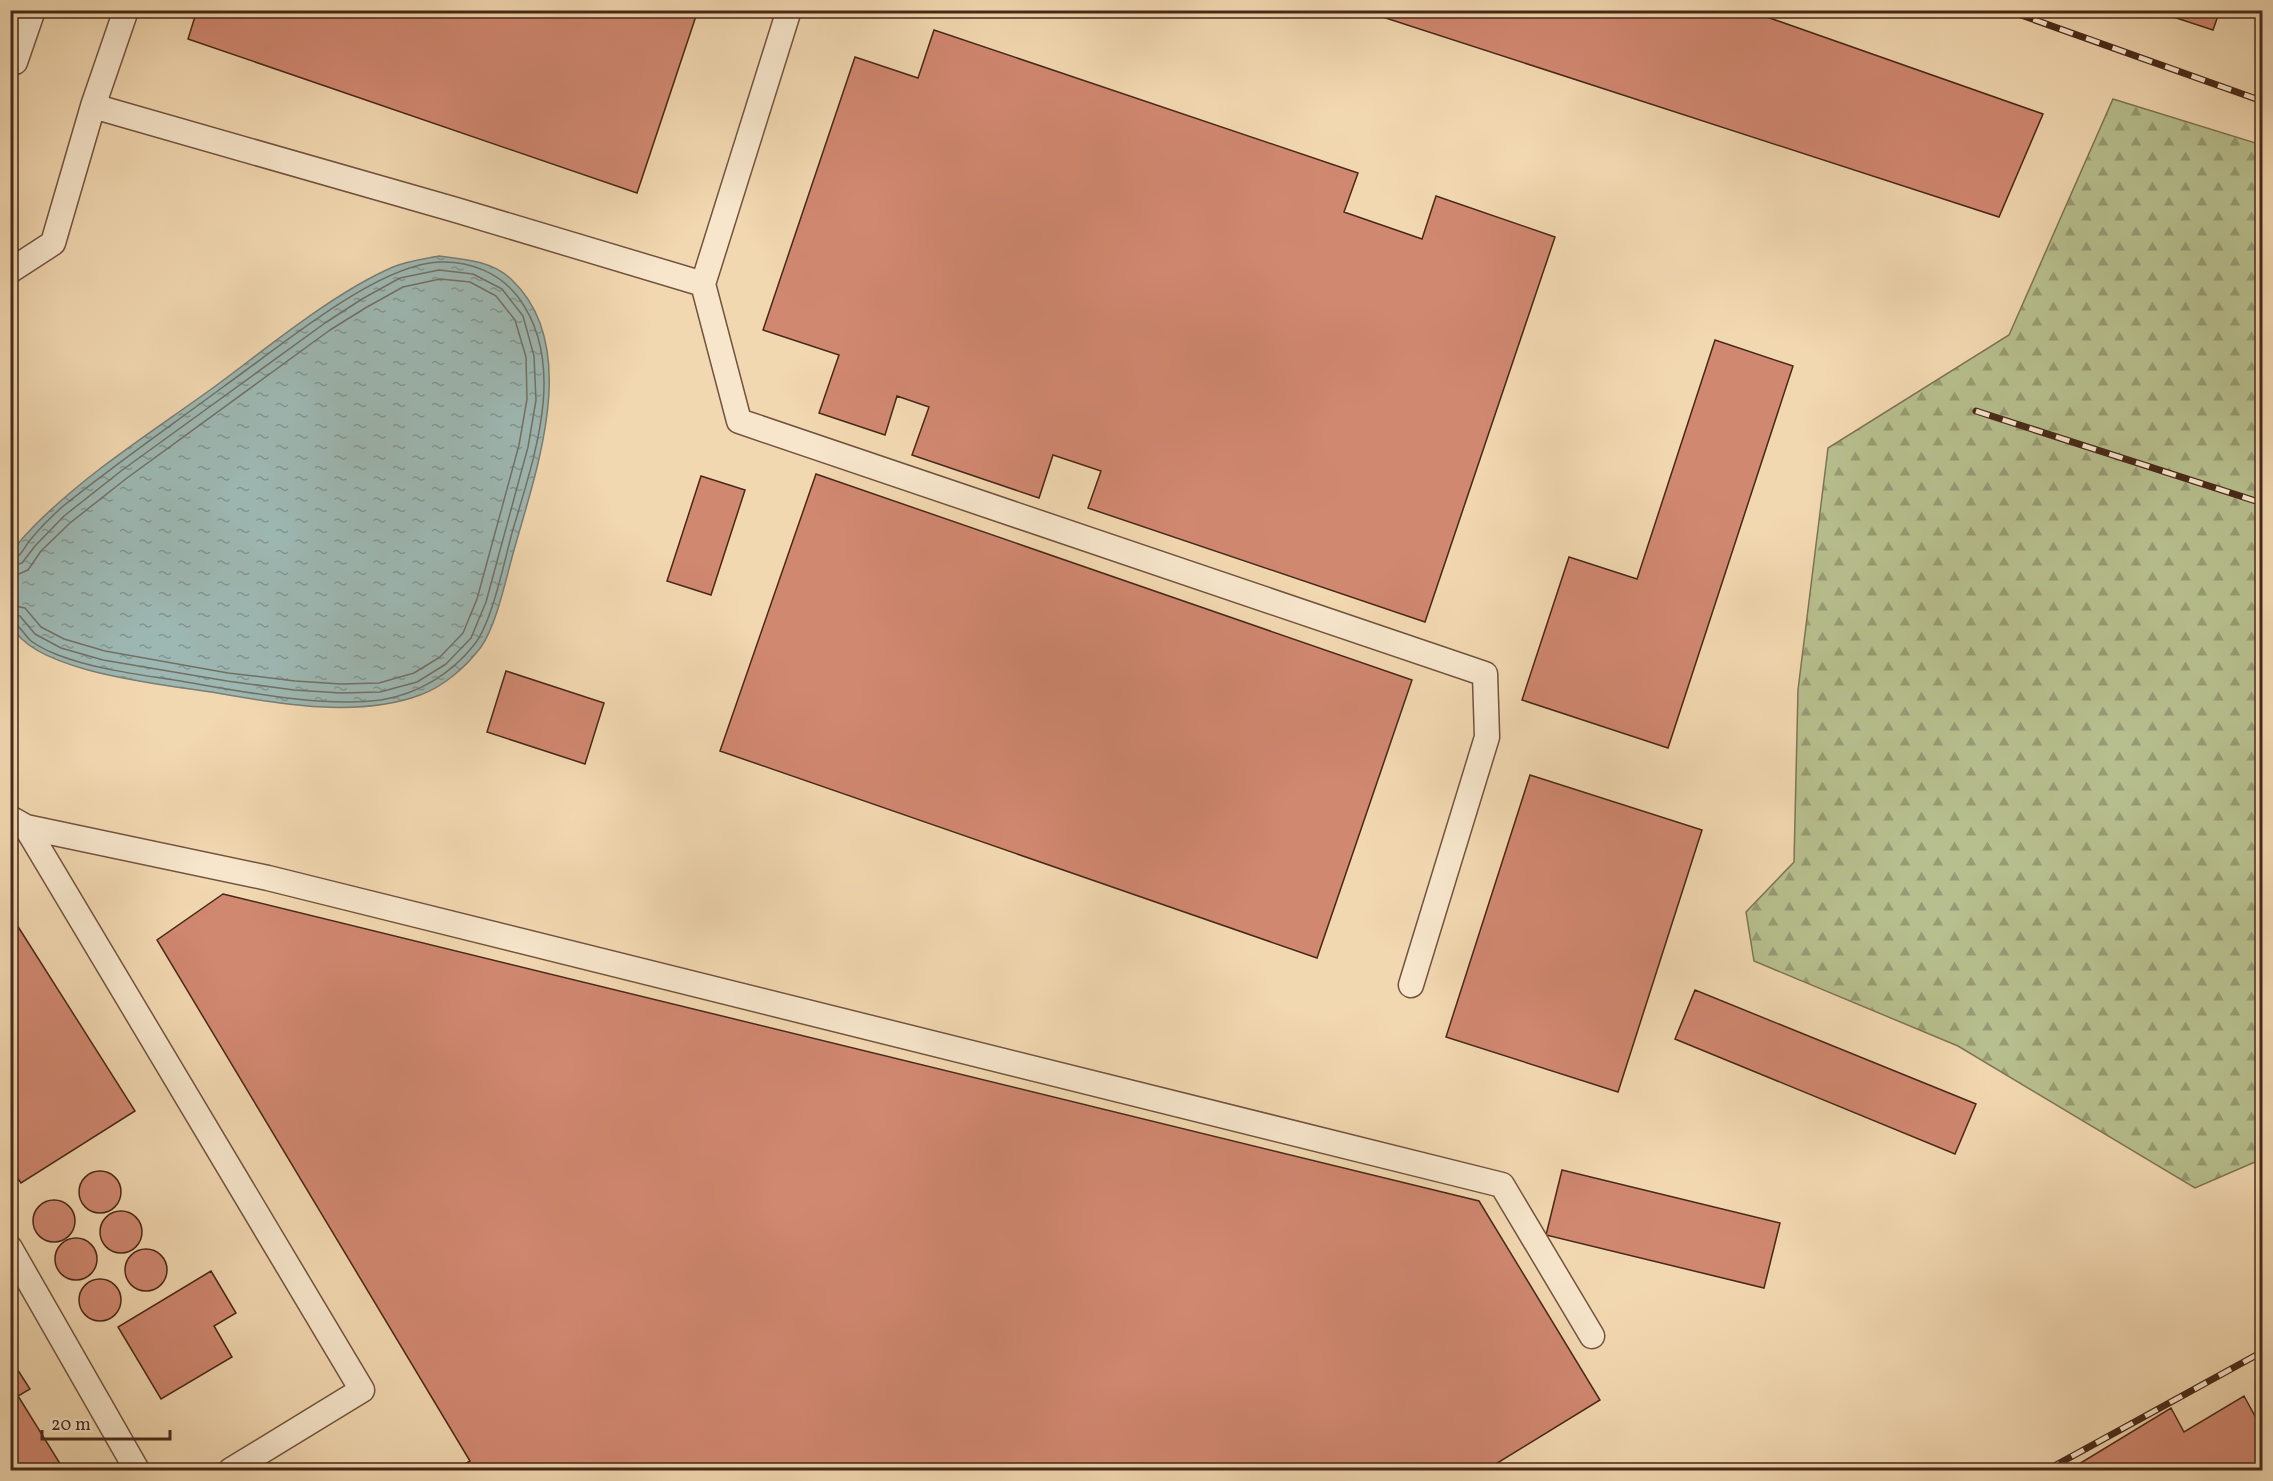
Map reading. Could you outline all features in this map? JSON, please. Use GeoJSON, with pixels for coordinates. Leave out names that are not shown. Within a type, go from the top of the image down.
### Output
{"type":"FeatureCollection","features":[{"type":"Feature","properties":{"kind":"lane"},"geometry":{"type":"LineString","coordinates":[[10,60],[15,62],[33,10]]}},
{"type":"Feature","properties":{"kind":"lane"},"geometry":{"type":"LineString","coordinates":[[10,271],[53,243],[93,106],[126,10]]}},
{"type":"Feature","properties":{"kind":"lane"},"geometry":{"type":"LineString","coordinates":[[789,10],[703,284],[739,421],[1485,674],[1487,737],[1411,985]]}},
{"type":"Feature","properties":{"kind":"lane"},"geometry":{"type":"LineString","coordinates":[[93,106],[456,210],[703,284]]}},
{"type":"Feature","properties":{"kind":"lane"},"geometry":{"type":"LineString","coordinates":[[18,822],[268,878],[1502,1185],[1592,1336]]}},
{"type":"Feature","properties":{"kind":"lane"},"geometry":{"type":"LineString","coordinates":[[18,822],[362,1390],[231,1470]]}},
{"type":"Feature","properties":{"kind":"lane"},"geometry":{"type":"LineString","coordinates":[[10,1248],[137,1470]]}},
{"type":"Feature","properties":{"kind":"green space"},"geometry":{"type":"Polygon","coordinates":[[[2113,99],[2262,145],[2262,1159],[2195,1188],[1958,1046],[1754,961],[1746,912],[1794,862],[1798,690],[1828,448],[2009,335],[2113,99]]]}},
{"type":"Feature","properties":{"kind":"water"},"geometry":{"type":"Polygon","coordinates":[[[439,256],[487,265],[512,280],[533,308],[545,339],[549,374],[547,410],[541,448],[500,600],[487,637],[461,669],[429,691],[396,702],[371,706],[319,707],[266,701],[105,674],[74,666],[47,655],[25,642],[11,622],[11,556],[22,539],[55,506],[120,454],[322,307],[393,267],[439,256]]]}},
{"type":"Feature","properties":{"kind":"building"},"geometry":{"type":"Polygon","coordinates":[[[197,10],[698,10],[637,193],[188,39],[197,10]]]}},
{"type":"Feature","properties":{"kind":"building"},"geometry":{"type":"Polygon","coordinates":[[[1361,10],[1747,10],[2043,114],[1999,217],[1361,10]]]}},
{"type":"Feature","properties":{"kind":"building"},"geometry":{"type":"Polygon","coordinates":[[[2152,10],[2220,10],[2213,30],[2152,10]]]}},
{"type":"Feature","properties":{"kind":"building"},"geometry":{"type":"Polygon","coordinates":[[[934,30],[1358,173],[1344,212],[1422,239],[1436,196],[1555,237],[1425,622],[1088,508],[1101,471],[1053,455],[1039,498],[912,455],[929,407],[897,396],[885,435],[819,413],[839,355],[763,330],[855,57],[918,78],[934,30]]]}},
{"type":"Feature","properties":{"kind":"building"},"geometry":{"type":"Polygon","coordinates":[[[1715,340],[1793,366],[1668,748],[1522,700],[1569,557],[1637,579],[1715,340]]]}},
{"type":"Feature","properties":{"kind":"building"},"geometry":{"type":"Polygon","coordinates":[[[816,474],[1412,680],[1317,958],[720,751],[816,474]]]}},
{"type":"Feature","properties":{"kind":"building"},"geometry":{"type":"Polygon","coordinates":[[[701,476],[745,490],[711,595],[667,581],[701,476]]]}},
{"type":"Feature","properties":{"kind":"building"},"geometry":{"type":"Polygon","coordinates":[[[506,671],[604,703],[585,764],[487,732],[506,671]]]}},
{"type":"Feature","properties":{"kind":"building"},"geometry":{"type":"Polygon","coordinates":[[[1530,775],[1702,830],[1618,1092],[1446,1037],[1530,775]]]}},
{"type":"Feature","properties":{"kind":"building"},"geometry":{"type":"Polygon","coordinates":[[[223,894],[1479,1201],[1600,1400],[1486,1470],[455,1470],[470,1461],[157,940],[223,894]]]}},
{"type":"Feature","properties":{"kind":"building"},"geometry":{"type":"Polygon","coordinates":[[[10,914],[135,1111],[21,1183],[10,1167],[10,914]]]}},
{"type":"Feature","properties":{"kind":"building"},"geometry":{"type":"Polygon","coordinates":[[[1695,990],[1976,1104],[1955,1154],[1675,1039],[1695,990]]]}},
{"type":"Feature","properties":{"kind":"building"},"geometry":{"type":"Polygon","coordinates":[[[1562,1170],[1780,1223],[1764,1288],[1546,1235],[1562,1170]]]}},
{"type":"Feature","properties":{"kind":"building"},"geometry":{"type":"Polygon","coordinates":[[[100,1171],[115,1177],[121,1192],[115,1207],[100,1213],[85,1207],[79,1192],[85,1177],[100,1171]]]}},
{"type":"Feature","properties":{"kind":"building"},"geometry":{"type":"Polygon","coordinates":[[[54,1200],[69,1206],[75,1221],[69,1236],[54,1242],[39,1236],[33,1221],[39,1206],[54,1200]]]}},
{"type":"Feature","properties":{"kind":"building"},"geometry":{"type":"Polygon","coordinates":[[[121,1211],[136,1217],[142,1232],[136,1247],[121,1253],[106,1247],[100,1232],[106,1217],[121,1211]]]}},
{"type":"Feature","properties":{"kind":"building"},"geometry":{"type":"Polygon","coordinates":[[[76,1238],[91,1244],[97,1259],[91,1274],[76,1280],[61,1274],[55,1259],[61,1244],[76,1238]]]}},
{"type":"Feature","properties":{"kind":"building"},"geometry":{"type":"Polygon","coordinates":[[[146,1249],[161,1255],[167,1270],[161,1285],[146,1291],[131,1285],[125,1270],[131,1255],[146,1249]]]}},
{"type":"Feature","properties":{"kind":"building"},"geometry":{"type":"Polygon","coordinates":[[[211,1271],[236,1313],[214,1326],[232,1357],[161,1399],[118,1327],[211,1271]]]}},
{"type":"Feature","properties":{"kind":"building"},"geometry":{"type":"Polygon","coordinates":[[[100,1279],[115,1285],[121,1300],[115,1315],[100,1321],[85,1315],[79,1300],[85,1285],[100,1279]]]}},
{"type":"Feature","properties":{"kind":"building"},"geometry":{"type":"Polygon","coordinates":[[[10,1358],[30,1389],[18,1396],[64,1470],[10,1470],[10,1358]]]}},
{"type":"Feature","properties":{"kind":"building"},"geometry":{"type":"Polygon","coordinates":[[[2244,1396],[2262,1429],[2262,1470],[2069,1470],[2171,1408],[2184,1432],[2244,1396]]]}},
{"type":"Feature","properties":{"kind":"railway"},"geometry":{"type":"LineString","coordinates":[[2007,10],[2262,101]]}},
{"type":"Feature","properties":{"kind":"railway"},"geometry":{"type":"LineString","coordinates":[[1976,411],[2262,503]]}},
{"type":"Feature","properties":{"kind":"railway"},"geometry":{"type":"LineString","coordinates":[[2047,1470],[2262,1352]]}}]}
